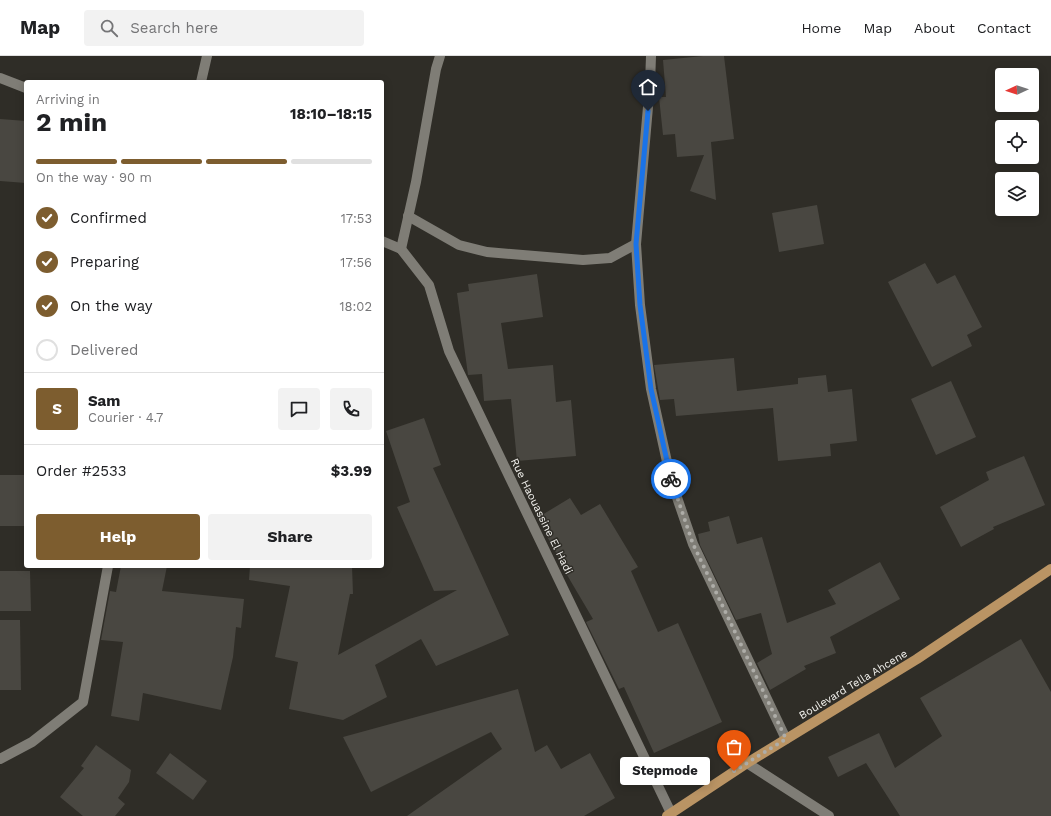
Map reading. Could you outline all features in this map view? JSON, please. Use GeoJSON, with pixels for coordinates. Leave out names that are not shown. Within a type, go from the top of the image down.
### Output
{"type":"FeatureCollection","features":[{"type":"Feature","properties":{"kind":"main road","name":"Boulevard Tella Ahcene"},"geometry":{"type":"LineString","coordinates":[[669,815],[747,763],[917,659],[1051,570]]}},
{"type":"Feature","properties":{"kind":"street"},"geometry":{"type":"LineString","coordinates":[[202,80],[208,56]]}},
{"type":"Feature","properties":{"kind":"street"},"geometry":{"type":"LineString","coordinates":[[401,249],[440,56]]}},
{"type":"Feature","properties":{"kind":"street"},"geometry":{"type":"LineString","coordinates":[[651,56],[650,84],[636,244],[640,305],[651,389],[671,480],[693,544],[786,739]]}},
{"type":"Feature","properties":{"kind":"street"},"geometry":{"type":"LineString","coordinates":[[0,78],[24,87]]}},
{"type":"Feature","properties":{"kind":"street"},"geometry":{"type":"LineString","coordinates":[[408,216],[459,245],[487,252],[583,260],[610,258],[636,244]]}},
{"type":"Feature","properties":{"kind":"street","name":"Rue Haouassine El Hadi"},"geometry":{"type":"LineString","coordinates":[[384,241],[401,249],[430,285],[449,351],[669,815]]}},
{"type":"Feature","properties":{"kind":"street"},"geometry":{"type":"LineString","coordinates":[[0,759],[32,742],[83,702],[108,568]]}},
{"type":"Feature","properties":{"kind":"street"},"geometry":{"type":"LineString","coordinates":[[747,763],[829,816]]}},
{"type":"Feature","properties":{"kind":"building"},"geometry":{"type":"Polygon","coordinates":[[[703,56],[724,56],[734,139],[711,142],[716,200],[690,191],[704,155],[677,157],[675,134],[663,135],[659,97],[666,97],[663,60],[703,56]]]}},
{"type":"Feature","properties":{"kind":"building"},"geometry":{"type":"Polygon","coordinates":[[[0,119],[24,121],[24,183],[0,181],[0,119]]]}},
{"type":"Feature","properties":{"kind":"building"},"geometry":{"type":"Polygon","coordinates":[[[817,205],[824,244],[779,252],[772,213],[817,205]]]}},
{"type":"Feature","properties":{"kind":"building"},"geometry":{"type":"Polygon","coordinates":[[[925,263],[937,284],[955,275],[982,327],[967,335],[972,346],[932,367],[888,282],[925,263]]]}},
{"type":"Feature","properties":{"kind":"building"},"geometry":{"type":"Polygon","coordinates":[[[537,274],[543,317],[501,323],[508,369],[553,365],[556,402],[571,400],[576,456],[517,461],[511,399],[484,401],[482,374],[468,375],[457,293],[469,291],[468,284],[537,274]]]}},
{"type":"Feature","properties":{"kind":"building"},"geometry":{"type":"Polygon","coordinates":[[[734,358],[737,391],[798,384],[798,378],[826,375],[828,392],[852,389],[857,441],[830,444],[831,456],[778,461],[773,408],[676,416],[674,399],[660,400],[654,365],[734,358]]]}},
{"type":"Feature","properties":{"kind":"building"},"geometry":{"type":"Polygon","coordinates":[[[951,381],[976,437],[936,455],[911,399],[951,381]]]}},
{"type":"Feature","properties":{"kind":"building"},"geometry":{"type":"Polygon","coordinates":[[[424,418],[441,465],[433,468],[509,635],[436,666],[421,639],[375,665],[387,697],[343,720],[289,709],[298,662],[275,657],[290,586],[249,580],[250,568],[352,568],[353,594],[350,594],[338,655],[457,590],[434,591],[397,507],[410,502],[386,431],[424,418]]]}},
{"type":"Feature","properties":{"kind":"building"},"geometry":{"type":"Polygon","coordinates":[[[1024,456],[1045,505],[993,527],[994,529],[961,547],[940,507],[989,480],[986,472],[1024,456]]]}},
{"type":"Feature","properties":{"kind":"building"},"geometry":{"type":"Polygon","coordinates":[[[0,475],[24,475],[24,526],[0,526],[0,475]]]}},
{"type":"Feature","properties":{"kind":"building"},"geometry":{"type":"Polygon","coordinates":[[[570,498],[581,515],[600,504],[638,567],[631,571],[658,632],[678,623],[722,722],[654,753],[624,687],[619,689],[586,622],[593,619],[560,563],[561,562],[537,518],[570,498]]]}},
{"type":"Feature","properties":{"kind":"building"},"geometry":{"type":"Polygon","coordinates":[[[729,516],[737,544],[762,537],[787,623],[836,604],[828,590],[880,562],[900,599],[830,637],[836,653],[804,666],[806,669],[770,690],[757,663],[772,654],[761,613],[736,620],[700,545],[698,534],[710,531],[708,522],[729,516]]]}},
{"type":"Feature","properties":{"kind":"building"},"geometry":{"type":"Polygon","coordinates":[[[121,568],[167,568],[162,591],[244,599],[241,628],[236,627],[233,657],[221,710],[143,693],[139,721],[111,716],[123,642],[101,640],[110,591],[116,592],[121,568]]]}},
{"type":"Feature","properties":{"kind":"building"},"geometry":{"type":"Polygon","coordinates":[[[0,571],[30,571],[31,611],[0,611],[0,571]]]}},
{"type":"Feature","properties":{"kind":"building"},"geometry":{"type":"Polygon","coordinates":[[[0,620],[20,620],[21,690],[0,690],[0,620]]]}},
{"type":"Feature","properties":{"kind":"building"},"geometry":{"type":"Polygon","coordinates":[[[1021,639],[1051,692],[1051,816],[900,816],[866,763],[838,777],[828,757],[879,733],[895,768],[942,736],[920,698],[1021,639]]]}},
{"type":"Feature","properties":{"kind":"building"},"geometry":{"type":"Polygon","coordinates":[[[518,689],[535,752],[547,745],[561,769],[590,753],[615,798],[584,816],[407,816],[502,749],[491,732],[371,792],[343,737],[518,689]]]}},
{"type":"Feature","properties":{"kind":"building"},"geometry":{"type":"Polygon","coordinates":[[[96,745],[131,770],[129,782],[118,798],[125,804],[115,816],[83,816],[60,797],[84,768],[81,766],[96,745]]]}},
{"type":"Feature","properties":{"kind":"building"},"geometry":{"type":"Polygon","coordinates":[[[170,753],[207,781],[193,800],[156,773],[170,753]]]}},
{"type":"Feature","properties":{"kind":"way so far"},"geometry":{"type":"LineString","coordinates":[[671,479],[693,544],[786,739],[734,771]]}},
{"type":"Feature","properties":{"kind":"place","name":"Stepmode"},"geometry":{"type":"Point","coordinates":[734,771]}},
{"type":"Feature","properties":{"kind":"route"},"geometry":{"type":"LineString","coordinates":[[648,111],[636,244],[640,305],[651,389],[671,479]]}}]}
